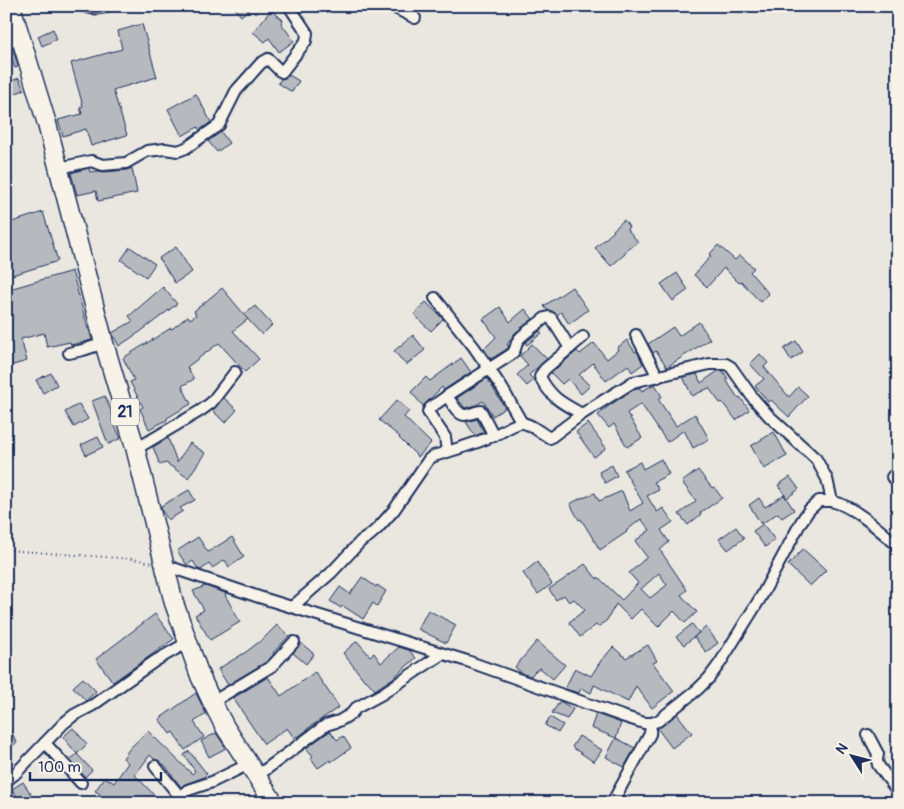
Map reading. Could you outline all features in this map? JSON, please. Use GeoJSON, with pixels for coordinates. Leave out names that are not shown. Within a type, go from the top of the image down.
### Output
{"type":"FeatureCollection","features":[{"type":"Feature","properties":{"kind":"highway","name":"21"},"geometry":{"type":"LineString","coordinates":[[10,6],[13,41],[47,124],[122,370],[141,446],[167,566]]}},
{"type":"Feature","properties":{"kind":"highway","name":"21"},"geometry":{"type":"LineString","coordinates":[[20,6],[104,343],[135,447],[167,566],[180,601],[200,676],[225,727],[281,803]]}},
{"type":"Feature","properties":{"kind":"highway","name":"21"},"geometry":{"type":"LineString","coordinates":[[191,641],[274,803]]}},
{"type":"Feature","properties":{"kind":"street"},"geometry":{"type":"LineString","coordinates":[[6,9],[10,6]]}},
{"type":"Feature","properties":{"kind":"street"},"geometry":{"type":"LineString","coordinates":[[61,168],[91,161],[103,164],[126,163],[147,152],[164,149],[178,151],[186,148],[219,125],[236,91],[261,63],[268,59],[282,72],[306,41],[307,33],[289,6]]}},
{"type":"Feature","properties":{"kind":"street"},"geometry":{"type":"LineString","coordinates":[[395,6],[397,9],[415,18]]}},
{"type":"Feature","properties":{"kind":"street"},"geometry":{"type":"LineString","coordinates":[[435,298],[474,347],[502,388],[522,423]]}},
{"type":"Feature","properties":{"kind":"street"},"geometry":{"type":"LineString","coordinates":[[447,452],[444,437],[428,412],[430,408],[512,354],[520,338],[547,318],[551,318],[570,348]]}},
{"type":"Feature","properties":{"kind":"street"},"geometry":{"type":"LineString","coordinates":[[636,335],[658,377]]}},
{"type":"Feature","properties":{"kind":"street"},"geometry":{"type":"LineString","coordinates":[[582,414],[553,397],[540,378],[545,369],[583,338]]}},
{"type":"Feature","properties":{"kind":"street"},"geometry":{"type":"LineString","coordinates":[[69,353],[104,343]]}},
{"type":"Feature","properties":{"kind":"street"},"geometry":{"type":"LineString","coordinates":[[292,607],[331,573],[361,541],[378,528],[394,510],[429,460],[434,456],[494,436],[522,423],[529,425],[550,438],[582,414],[633,382],[710,364],[726,364],[732,367],[753,398],[816,459],[827,479],[832,501]]}},
{"type":"Feature","properties":{"kind":"street"},"geometry":{"type":"LineString","coordinates":[[141,446],[211,403],[235,372]]}},
{"type":"Feature","properties":{"kind":"street"},"geometry":{"type":"LineString","coordinates":[[447,396],[462,415],[478,410],[481,411],[494,436]]}},
{"type":"Feature","properties":{"kind":"street"},"geometry":{"type":"LineString","coordinates":[[167,566],[467,662],[622,716],[644,723],[651,723],[671,711],[698,689],[720,664],[762,597],[801,522],[809,510],[819,501],[832,501],[850,509],[876,527],[898,546]]}},
{"type":"Feature","properties":{"kind":"street"},"geometry":{"type":"LineString","coordinates":[[6,780],[15,774],[74,715],[93,705],[155,662],[191,641]]}},
{"type":"Feature","properties":{"kind":"street"},"geometry":{"type":"LineString","coordinates":[[219,698],[272,666],[294,642]]}},
{"type":"Feature","properties":{"kind":"street"},"geometry":{"type":"LineString","coordinates":[[155,766],[179,800],[188,790],[255,768],[326,725],[339,721],[351,714],[356,708],[382,694],[442,654]]}},
{"type":"Feature","properties":{"kind":"street"},"geometry":{"type":"LineString","coordinates":[[612,803],[650,734],[651,723]]}},
{"type":"Feature","properties":{"kind":"street"},"geometry":{"type":"LineString","coordinates":[[868,735],[878,754],[878,765],[898,792]]}},
{"type":"Feature","properties":{"kind":"street"},"geometry":{"type":"LineString","coordinates":[[45,743],[80,782]]}},
{"type":"Feature","properties":{"kind":"lane"},"geometry":{"type":"LineString","coordinates":[[75,6],[90,11],[106,11],[113,6]]}},
{"type":"Feature","properties":{"kind":"path"},"geometry":{"type":"LineString","coordinates":[[6,550],[133,558],[167,566]]}},
{"type":"Feature","properties":{"kind":"building"},"geometry":{"type":"Polygon","coordinates":[[[233,6],[253,6],[241,16],[233,6]]]}},
{"type":"Feature","properties":{"kind":"building"},"geometry":{"type":"Polygon","coordinates":[[[271,10],[283,20],[281,23],[294,41],[279,52],[269,38],[265,42],[253,32],[271,10]]]}},
{"type":"Feature","properties":{"kind":"building"},"geometry":{"type":"Polygon","coordinates":[[[142,24],[157,77],[113,90],[127,135],[91,146],[86,129],[63,136],[58,120],[82,114],[80,107],[83,106],[71,63],[122,49],[118,31],[142,24]]]}},
{"type":"Feature","properties":{"kind":"building"},"geometry":{"type":"Polygon","coordinates":[[[53,29],[57,39],[42,46],[38,36],[53,29]]]}},
{"type":"Feature","properties":{"kind":"building"},"geometry":{"type":"Polygon","coordinates":[[[13,49],[18,67],[15,68],[9,50],[13,49]]]}},
{"type":"Feature","properties":{"kind":"building"},"geometry":{"type":"Polygon","coordinates":[[[289,75],[299,81],[292,92],[278,83],[289,75]]]}},
{"type":"Feature","properties":{"kind":"building"},"geometry":{"type":"Polygon","coordinates":[[[19,78],[24,90],[6,97],[6,83],[19,78]]]}},
{"type":"Feature","properties":{"kind":"building"},"geometry":{"type":"Polygon","coordinates":[[[196,94],[211,122],[200,130],[198,127],[182,136],[168,109],[196,94]]]}},
{"type":"Feature","properties":{"kind":"building"},"geometry":{"type":"Polygon","coordinates":[[[221,132],[229,143],[217,152],[208,141],[221,132]]]}},
{"type":"Feature","properties":{"kind":"building"},"geometry":{"type":"Polygon","coordinates":[[[89,168],[90,172],[104,172],[132,168],[137,193],[98,201],[96,191],[77,195],[71,173],[89,168]]]}},
{"type":"Feature","properties":{"kind":"building"},"geometry":{"type":"Polygon","coordinates":[[[43,212],[58,261],[9,276],[6,267],[6,224],[43,212]]]}},
{"type":"Feature","properties":{"kind":"building"},"geometry":{"type":"Polygon","coordinates":[[[624,220],[629,227],[627,229],[638,242],[611,266],[595,248],[624,220]]]}},
{"type":"Feature","properties":{"kind":"building"},"geometry":{"type":"Polygon","coordinates":[[[718,245],[735,260],[740,255],[754,268],[750,272],[769,294],[760,302],[741,281],[739,283],[724,268],[707,287],[694,275],[718,245]]]}},
{"type":"Feature","properties":{"kind":"building"},"geometry":{"type":"Polygon","coordinates":[[[130,247],[155,264],[146,277],[121,260],[130,247]]]}},
{"type":"Feature","properties":{"kind":"building"},"geometry":{"type":"Polygon","coordinates":[[[176,247],[192,272],[175,283],[159,258],[176,247]]]}},
{"type":"Feature","properties":{"kind":"building"},"geometry":{"type":"Polygon","coordinates":[[[72,271],[92,340],[71,345],[70,342],[47,347],[44,333],[21,339],[27,361],[6,367],[6,290],[72,271]]]}},
{"type":"Feature","properties":{"kind":"building"},"geometry":{"type":"Polygon","coordinates":[[[677,273],[688,290],[673,301],[661,284],[677,273]]]}},
{"type":"Feature","properties":{"kind":"building"},"geometry":{"type":"Polygon","coordinates":[[[163,287],[177,304],[119,346],[112,333],[133,321],[129,316],[163,287]]]}},
{"type":"Feature","properties":{"kind":"building"},"geometry":{"type":"Polygon","coordinates":[[[572,287],[588,310],[569,324],[561,312],[557,315],[547,310],[544,306],[572,287]]]}},
{"type":"Feature","properties":{"kind":"building"},"geometry":{"type":"Polygon","coordinates":[[[222,288],[248,319],[233,331],[259,359],[245,372],[219,343],[187,367],[194,379],[182,386],[191,404],[149,429],[140,409],[143,407],[130,382],[134,380],[123,358],[172,329],[188,316],[190,319],[196,315],[194,311],[222,288]]]}},
{"type":"Feature","properties":{"kind":"building"},"geometry":{"type":"Polygon","coordinates":[[[426,302],[443,319],[431,331],[414,315],[426,302]]]}},
{"type":"Feature","properties":{"kind":"building"},"geometry":{"type":"Polygon","coordinates":[[[255,306],[272,325],[262,335],[244,315],[255,306]]]}},
{"type":"Feature","properties":{"kind":"building"},"geometry":{"type":"Polygon","coordinates":[[[500,307],[510,322],[525,309],[533,319],[514,334],[507,345],[509,346],[507,349],[491,359],[484,349],[496,337],[483,319],[500,307]]]}},
{"type":"Feature","properties":{"kind":"building"},"geometry":{"type":"Polygon","coordinates":[[[699,322],[710,339],[667,367],[656,351],[653,353],[648,344],[673,327],[679,336],[699,322]]]}},
{"type":"Feature","properties":{"kind":"building"},"geometry":{"type":"Polygon","coordinates":[[[540,331],[542,333],[527,345],[525,343],[540,331]]]}},
{"type":"Feature","properties":{"kind":"building"},"geometry":{"type":"Polygon","coordinates":[[[413,335],[425,350],[406,365],[394,351],[413,335]]]}},
{"type":"Feature","properties":{"kind":"building"},"geometry":{"type":"Polygon","coordinates":[[[627,340],[635,352],[637,351],[643,364],[632,372],[628,365],[606,381],[593,363],[579,375],[590,386],[581,394],[568,379],[562,384],[551,373],[577,351],[580,354],[594,343],[607,359],[627,340]]]}},
{"type":"Feature","properties":{"kind":"building"},"geometry":{"type":"Polygon","coordinates":[[[796,341],[803,352],[791,360],[784,349],[796,341]]]}},
{"type":"Feature","properties":{"kind":"building"},"geometry":{"type":"Polygon","coordinates":[[[532,344],[547,359],[529,375],[534,380],[527,386],[517,375],[528,365],[520,356],[532,344]]]}},
{"type":"Feature","properties":{"kind":"building"},"geometry":{"type":"Polygon","coordinates":[[[760,354],[768,363],[764,367],[789,397],[798,387],[808,396],[789,417],[771,400],[768,402],[755,386],[764,379],[750,364],[760,354]]]}},
{"type":"Feature","properties":{"kind":"building"},"geometry":{"type":"Polygon","coordinates":[[[461,358],[471,372],[444,390],[442,387],[423,406],[411,392],[426,377],[430,381],[461,358]]]}},
{"type":"Feature","properties":{"kind":"building"},"geometry":{"type":"Polygon","coordinates":[[[718,371],[723,371],[728,379],[726,380],[738,398],[740,397],[749,410],[736,420],[709,388],[692,396],[683,377],[697,374],[701,383],[718,371]]]}},
{"type":"Feature","properties":{"kind":"building"},"geometry":{"type":"Polygon","coordinates":[[[51,373],[57,385],[43,393],[36,380],[51,373]]]}},
{"type":"Feature","properties":{"kind":"building"},"geometry":{"type":"Polygon","coordinates":[[[487,378],[505,408],[493,416],[483,401],[465,408],[457,398],[487,378]]]}},
{"type":"Feature","properties":{"kind":"building"},"geometry":{"type":"Polygon","coordinates":[[[655,384],[662,397],[658,399],[676,426],[695,414],[709,439],[693,448],[684,430],[667,442],[641,404],[627,413],[642,438],[627,447],[614,424],[609,428],[598,415],[636,388],[640,388],[642,391],[655,384]]]}},
{"type":"Feature","properties":{"kind":"building"},"geometry":{"type":"Polygon","coordinates":[[[105,396],[115,421],[113,422],[121,438],[109,444],[92,401],[105,396]]]}},
{"type":"Feature","properties":{"kind":"building"},"geometry":{"type":"Polygon","coordinates":[[[224,398],[237,410],[225,423],[212,410],[224,398]]]}},
{"type":"Feature","properties":{"kind":"building"},"geometry":{"type":"Polygon","coordinates":[[[397,400],[409,411],[404,417],[431,443],[418,457],[400,437],[379,420],[397,400]]]}},
{"type":"Feature","properties":{"kind":"building"},"geometry":{"type":"Polygon","coordinates":[[[79,404],[88,419],[74,427],[65,412],[79,404]]]}},
{"type":"Feature","properties":{"kind":"building"},"geometry":{"type":"Polygon","coordinates":[[[477,419],[484,432],[475,436],[466,422],[477,419]]]}},
{"type":"Feature","properties":{"kind":"building"},"geometry":{"type":"Polygon","coordinates":[[[588,423],[606,448],[594,457],[576,432],[588,423]]]}},
{"type":"Feature","properties":{"kind":"building"},"geometry":{"type":"Polygon","coordinates":[[[774,432],[787,456],[764,469],[751,446],[774,432]]]}},
{"type":"Feature","properties":{"kind":"building"},"geometry":{"type":"Polygon","coordinates":[[[98,437],[103,447],[86,455],[81,445],[98,437]]]}},
{"type":"Feature","properties":{"kind":"building"},"geometry":{"type":"Polygon","coordinates":[[[168,438],[177,462],[190,443],[205,453],[188,478],[166,463],[160,465],[153,447],[168,438]]]}},
{"type":"Feature","properties":{"kind":"building"},"geometry":{"type":"Polygon","coordinates":[[[661,459],[669,474],[654,482],[659,490],[647,496],[657,512],[663,508],[673,522],[661,530],[669,542],[660,550],[687,590],[681,595],[697,612],[685,623],[674,611],[658,627],[641,609],[631,619],[616,604],[607,620],[598,627],[596,625],[580,637],[569,622],[585,610],[574,599],[569,602],[564,595],[556,600],[549,589],[585,564],[597,579],[598,577],[622,600],[638,583],[629,573],[647,557],[635,541],[650,530],[641,519],[627,532],[600,550],[570,504],[595,493],[599,501],[622,491],[630,511],[643,503],[624,470],[640,462],[643,469],[661,459]],[[659,573],[641,589],[650,598],[667,585],[659,573]]]}},
{"type":"Feature","properties":{"kind":"building"},"geometry":{"type":"Polygon","coordinates":[[[612,465],[617,476],[605,483],[599,472],[612,465]]]}},
{"type":"Feature","properties":{"kind":"building"},"geometry":{"type":"Polygon","coordinates":[[[698,470],[722,498],[700,513],[688,525],[679,514],[696,501],[682,482],[698,470]]]}},
{"type":"Feature","properties":{"kind":"building"},"geometry":{"type":"Polygon","coordinates":[[[790,477],[799,489],[787,498],[778,485],[790,477]]]}},
{"type":"Feature","properties":{"kind":"building"},"geometry":{"type":"Polygon","coordinates":[[[189,490],[195,500],[180,508],[183,511],[168,520],[161,506],[189,490]]]}},
{"type":"Feature","properties":{"kind":"building"},"geometry":{"type":"Polygon","coordinates":[[[784,495],[794,510],[782,518],[778,513],[761,524],[749,505],[759,498],[765,507],[784,495]]]}},
{"type":"Feature","properties":{"kind":"building"},"geometry":{"type":"Polygon","coordinates":[[[763,524],[775,540],[765,547],[753,531],[763,524]]]}},
{"type":"Feature","properties":{"kind":"building"},"geometry":{"type":"Polygon","coordinates":[[[736,527],[744,538],[728,550],[719,539],[736,527]]]}},
{"type":"Feature","properties":{"kind":"building"},"geometry":{"type":"Polygon","coordinates":[[[198,537],[208,552],[232,537],[244,557],[229,567],[225,560],[212,568],[209,564],[201,570],[198,569],[193,561],[187,565],[177,551],[198,537]]]}},
{"type":"Feature","properties":{"kind":"building"},"geometry":{"type":"Polygon","coordinates":[[[803,549],[826,570],[810,586],[788,565],[803,549]]]}},
{"type":"Feature","properties":{"kind":"building"},"geometry":{"type":"Polygon","coordinates":[[[537,562],[552,584],[538,594],[523,573],[537,562]]]}},
{"type":"Feature","properties":{"kind":"building"},"geometry":{"type":"Polygon","coordinates":[[[362,577],[376,587],[377,585],[386,591],[377,606],[373,603],[363,619],[343,606],[341,608],[330,601],[340,587],[350,594],[362,577]]]}},
{"type":"Feature","properties":{"kind":"building"},"geometry":{"type":"Polygon","coordinates":[[[205,586],[226,594],[240,622],[210,640],[195,615],[204,610],[193,591],[205,586]]]}},
{"type":"Feature","properties":{"kind":"building"},"geometry":{"type":"Polygon","coordinates":[[[428,610],[456,625],[446,643],[418,629],[428,610]]]}},
{"type":"Feature","properties":{"kind":"building"},"geometry":{"type":"Polygon","coordinates":[[[155,614],[174,639],[113,682],[96,659],[155,614]]]}},
{"type":"Feature","properties":{"kind":"building"},"geometry":{"type":"Polygon","coordinates":[[[692,624],[699,633],[684,645],[676,637],[692,624]]]}},
{"type":"Feature","properties":{"kind":"building"},"geometry":{"type":"Polygon","coordinates":[[[277,625],[289,636],[268,661],[228,685],[218,669],[246,652],[277,625]]]}},
{"type":"Feature","properties":{"kind":"building"},"geometry":{"type":"Polygon","coordinates":[[[706,627],[718,643],[706,652],[694,637],[706,627]]]}},
{"type":"Feature","properties":{"kind":"building"},"geometry":{"type":"Polygon","coordinates":[[[357,641],[370,656],[374,653],[381,663],[399,647],[409,650],[416,658],[393,678],[375,690],[365,681],[343,653],[357,641]]]}},
{"type":"Feature","properties":{"kind":"building"},"geometry":{"type":"Polygon","coordinates":[[[537,641],[565,665],[553,679],[540,668],[531,676],[523,674],[515,667],[537,641]]]}},
{"type":"Feature","properties":{"kind":"building"},"geometry":{"type":"Polygon","coordinates":[[[301,643],[314,654],[306,664],[293,653],[301,643]]]}},
{"type":"Feature","properties":{"kind":"building"},"geometry":{"type":"Polygon","coordinates":[[[648,645],[657,661],[653,663],[674,691],[652,708],[636,686],[628,702],[594,685],[591,693],[581,688],[579,693],[565,689],[575,668],[591,676],[602,659],[613,647],[626,658],[648,645]]]}},
{"type":"Feature","properties":{"kind":"building"},"geometry":{"type":"Polygon","coordinates":[[[315,672],[339,707],[298,737],[294,738],[287,728],[264,744],[233,698],[268,677],[281,696],[315,672]]]}},
{"type":"Feature","properties":{"kind":"building"},"geometry":{"type":"Polygon","coordinates":[[[83,678],[96,691],[86,701],[73,687],[83,678]]]}},
{"type":"Feature","properties":{"kind":"building"},"geometry":{"type":"Polygon","coordinates":[[[196,693],[206,714],[194,722],[204,737],[185,750],[173,732],[170,734],[159,719],[196,693]]]}},
{"type":"Feature","properties":{"kind":"building"},"geometry":{"type":"Polygon","coordinates":[[[560,701],[573,709],[567,719],[552,713],[560,701]]]}},
{"type":"Feature","properties":{"kind":"building"},"geometry":{"type":"Polygon","coordinates":[[[596,714],[621,723],[616,738],[591,728],[596,714]]]}},
{"type":"Feature","properties":{"kind":"building"},"geometry":{"type":"Polygon","coordinates":[[[677,714],[692,733],[672,748],[657,728],[677,714]]]}},
{"type":"Feature","properties":{"kind":"building"},"geometry":{"type":"Polygon","coordinates":[[[550,717],[563,725],[558,733],[545,725],[550,717]]]}},
{"type":"Feature","properties":{"kind":"building"},"geometry":{"type":"Polygon","coordinates":[[[6,721],[17,743],[6,748],[6,721]]]}},
{"type":"Feature","properties":{"kind":"building"},"geometry":{"type":"Polygon","coordinates":[[[73,728],[87,744],[77,754],[63,737],[73,728]]]}},
{"type":"Feature","properties":{"kind":"building"},"geometry":{"type":"Polygon","coordinates":[[[148,731],[192,774],[195,771],[184,755],[189,751],[207,774],[181,787],[164,764],[150,755],[135,775],[162,803],[94,803],[100,794],[95,791],[105,777],[114,783],[128,763],[123,758],[130,748],[148,731]]]}},
{"type":"Feature","properties":{"kind":"building"},"geometry":{"type":"Polygon","coordinates":[[[330,731],[337,740],[343,736],[351,748],[331,762],[330,760],[318,768],[311,758],[313,756],[306,748],[330,731]]]}},
{"type":"Feature","properties":{"kind":"building"},"geometry":{"type":"Polygon","coordinates":[[[216,733],[226,748],[209,757],[201,741],[216,733]]]}},
{"type":"Feature","properties":{"kind":"building"},"geometry":{"type":"Polygon","coordinates":[[[579,736],[602,750],[594,762],[572,747],[579,736]]]}},
{"type":"Feature","properties":{"kind":"building"},"geometry":{"type":"Polygon","coordinates":[[[616,738],[635,748],[624,767],[606,757],[616,738]]]}},
{"type":"Feature","properties":{"kind":"building"},"geometry":{"type":"Polygon","coordinates":[[[77,754],[92,770],[85,777],[70,760],[77,754]]]}},
{"type":"Feature","properties":{"kind":"building"},"geometry":{"type":"Polygon","coordinates":[[[23,782],[31,794],[20,801],[12,789],[23,782]]]}}]}
